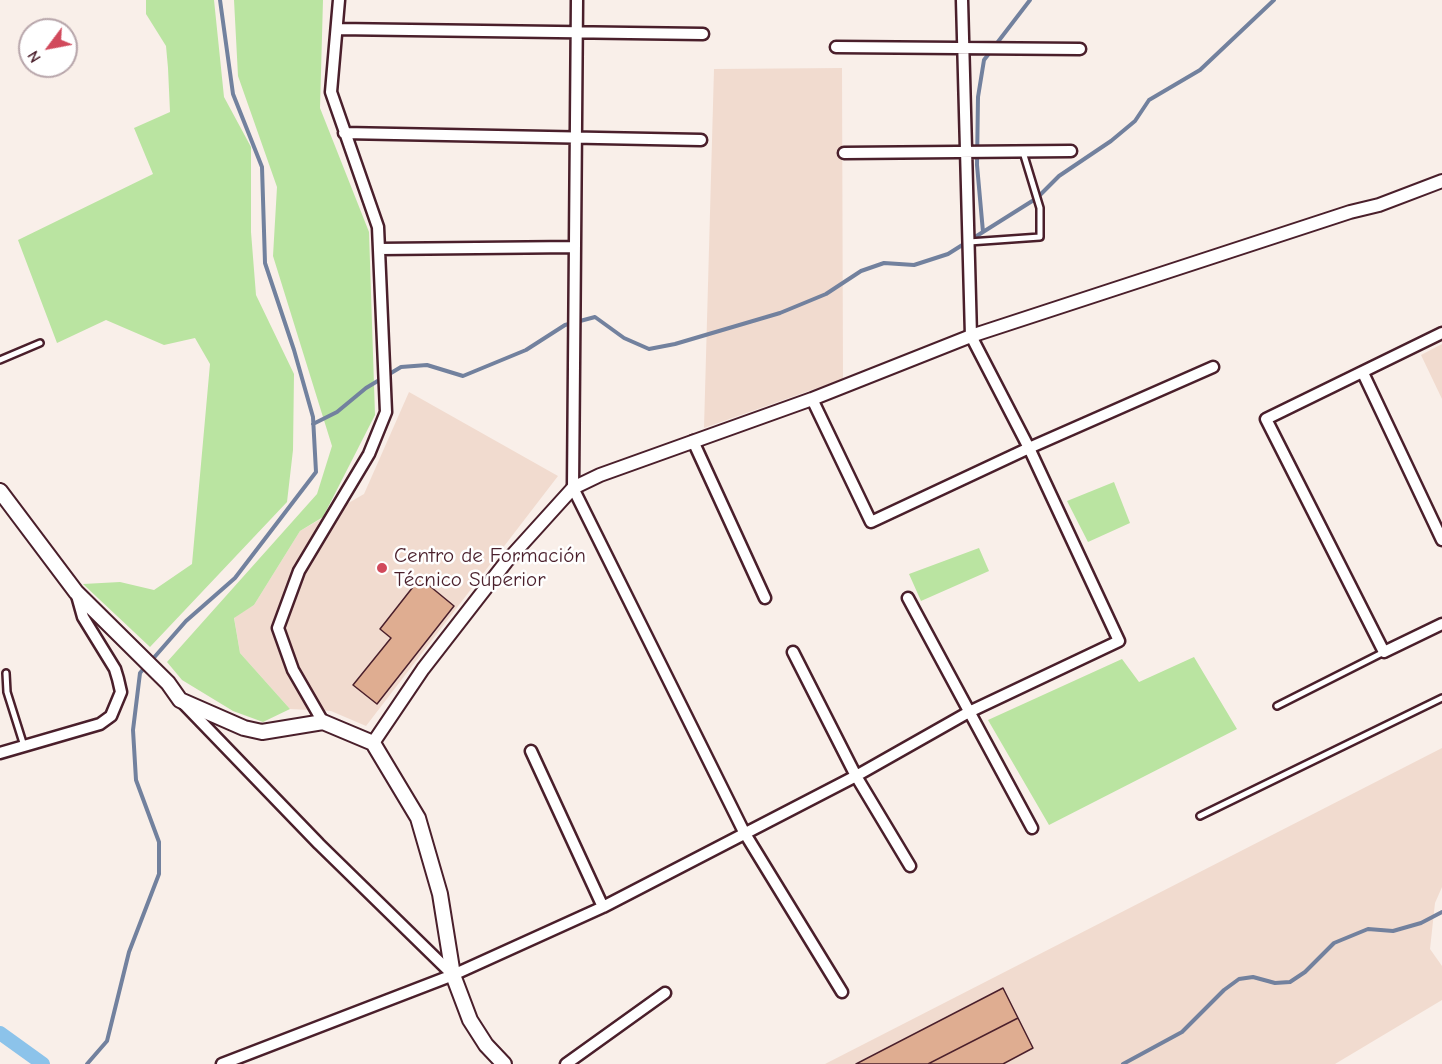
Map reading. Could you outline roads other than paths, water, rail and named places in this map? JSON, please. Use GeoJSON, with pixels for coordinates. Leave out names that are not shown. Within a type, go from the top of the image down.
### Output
{"type":"FeatureCollection","features":[{"type":"Feature","properties":{"kind":"main road"},"geometry":{"type":"LineString","coordinates":[[0,491],[76,592],[168,683],[180,700],[243,728],[262,732],[323,722],[373,743],[418,818],[440,894],[453,975],[479,1034],[504,1064]]}},
{"type":"Feature","properties":{"kind":"street"},"geometry":{"type":"LineString","coordinates":[[323,722],[293,670],[278,628],[299,571],[369,454],[386,412],[378,227],[344,133],[332,92],[339,0]]}},
{"type":"Feature","properties":{"kind":"street"},"geometry":{"type":"LineString","coordinates":[[577,0],[573,488],[744,832],[842,992]]}},
{"type":"Feature","properties":{"kind":"street"},"geometry":{"type":"LineString","coordinates":[[222,1064],[453,975],[603,907],[856,776],[969,712],[1119,641],[1029,448],[971,336],[964,152],[962,0]]}},
{"type":"Feature","properties":{"kind":"street"},"geometry":{"type":"LineString","coordinates":[[337,29],[704,34]]}},
{"type":"Feature","properties":{"kind":"street"},"geometry":{"type":"LineString","coordinates":[[836,47],[1080,49]]}},
{"type":"Feature","properties":{"kind":"street"},"geometry":{"type":"LineString","coordinates":[[344,133],[701,140]]}},
{"type":"Feature","properties":{"kind":"street"},"geometry":{"type":"LineString","coordinates":[[844,153],[1071,151]]}},
{"type":"Feature","properties":{"kind":"street"},"geometry":{"type":"LineString","coordinates":[[373,743],[423,669],[506,562],[573,488],[600,475],[812,399],[971,336],[1350,212],[1379,205],[1442,181]]}},
{"type":"Feature","properties":{"kind":"street"},"geometry":{"type":"LineString","coordinates":[[379,249],[575,247]]}},
{"type":"Feature","properties":{"kind":"street"},"geometry":{"type":"LineString","coordinates":[[1442,333],[1266,419],[1383,652],[1442,624]]}},
{"type":"Feature","properties":{"kind":"street"},"geometry":{"type":"LineString","coordinates":[[812,399],[871,522],[1029,448],[1213,367]]}},
{"type":"Feature","properties":{"kind":"street"},"geometry":{"type":"LineString","coordinates":[[1363,373],[1442,540]]}},
{"type":"Feature","properties":{"kind":"street"},"geometry":{"type":"LineString","coordinates":[[693,441],[765,598]]}},
{"type":"Feature","properties":{"kind":"street"},"geometry":{"type":"LineString","coordinates":[[0,753],[100,724],[111,716],[121,692],[115,669],[83,617],[76,592]]}},
{"type":"Feature","properties":{"kind":"street"},"geometry":{"type":"LineString","coordinates":[[908,598],[1032,828]]}},
{"type":"Feature","properties":{"kind":"street"},"geometry":{"type":"LineString","coordinates":[[793,652],[856,776],[910,866]]}},
{"type":"Feature","properties":{"kind":"street"},"geometry":{"type":"LineString","coordinates":[[180,700],[319,844],[453,975]]}},
{"type":"Feature","properties":{"kind":"street"},"geometry":{"type":"LineString","coordinates":[[531,751],[603,907]]}},
{"type":"Feature","properties":{"kind":"street"},"geometry":{"type":"LineString","coordinates":[[566,1064],[665,993]]}},
{"type":"Feature","properties":{"kind":"lane"},"geometry":{"type":"LineString","coordinates":[[968,242],[1040,237],[1040,208],[1023,151]]}},
{"type":"Feature","properties":{"kind":"lane"},"geometry":{"type":"LineString","coordinates":[[0,360],[40,343]]}},
{"type":"Feature","properties":{"kind":"lane"},"geometry":{"type":"LineString","coordinates":[[1277,706],[1383,652]]}},
{"type":"Feature","properties":{"kind":"lane"},"geometry":{"type":"LineString","coordinates":[[6,673],[7,693],[24,746]]}},
{"type":"Feature","properties":{"kind":"lane"},"geometry":{"type":"LineString","coordinates":[[1200,816],[1442,698]]}},
{"type":"Feature","properties":{"kind":"waterway"},"geometry":{"type":"LineString","coordinates":[[151,661],[186,621],[235,578],[316,472],[313,417],[265,263],[262,167],[233,94],[220,0]]}},
{"type":"Feature","properties":{"kind":"waterway"},"geometry":{"type":"LineString","coordinates":[[983,232],[977,165],[978,97],[984,60],[1030,0]]}},
{"type":"Feature","properties":{"kind":"waterway"},"geometry":{"type":"LineString","coordinates":[[313,424],[337,412],[366,388],[401,367],[427,365],[463,376],[526,350],[565,325],[595,317],[624,338],[649,349],[675,344],[780,313],[826,294],[861,271],[884,263],[914,265],[948,254],[1037,198],[1059,176],[1111,141],[1135,121],[1149,100],[1200,70],[1274,0]]}},
{"type":"Feature","properties":{"kind":"waterway"},"geometry":{"type":"LineString","coordinates":[[87,1064],[107,1041],[129,952],[159,874],[159,842],[136,780],[133,730],[140,673],[146,666]]}},
{"type":"Feature","properties":{"kind":"waterway"},"geometry":{"type":"LineString","coordinates":[[1123,1064],[1182,1032],[1224,990],[1239,979],[1253,977],[1275,983],[1290,982],[1305,972],[1334,943],[1368,929],[1393,931],[1421,923],[1442,912]]}},
{"type":"Feature","properties":{"kind":"waterway"},"geometry":{"type":"LineString","coordinates":[[0,1033],[43,1064]]}},
{"type":"Feature","properties":{"kind":"place","name":"Centro de Formación Técnico Superior"},"geometry":{"type":"Point","coordinates":[382,568]}}]}
